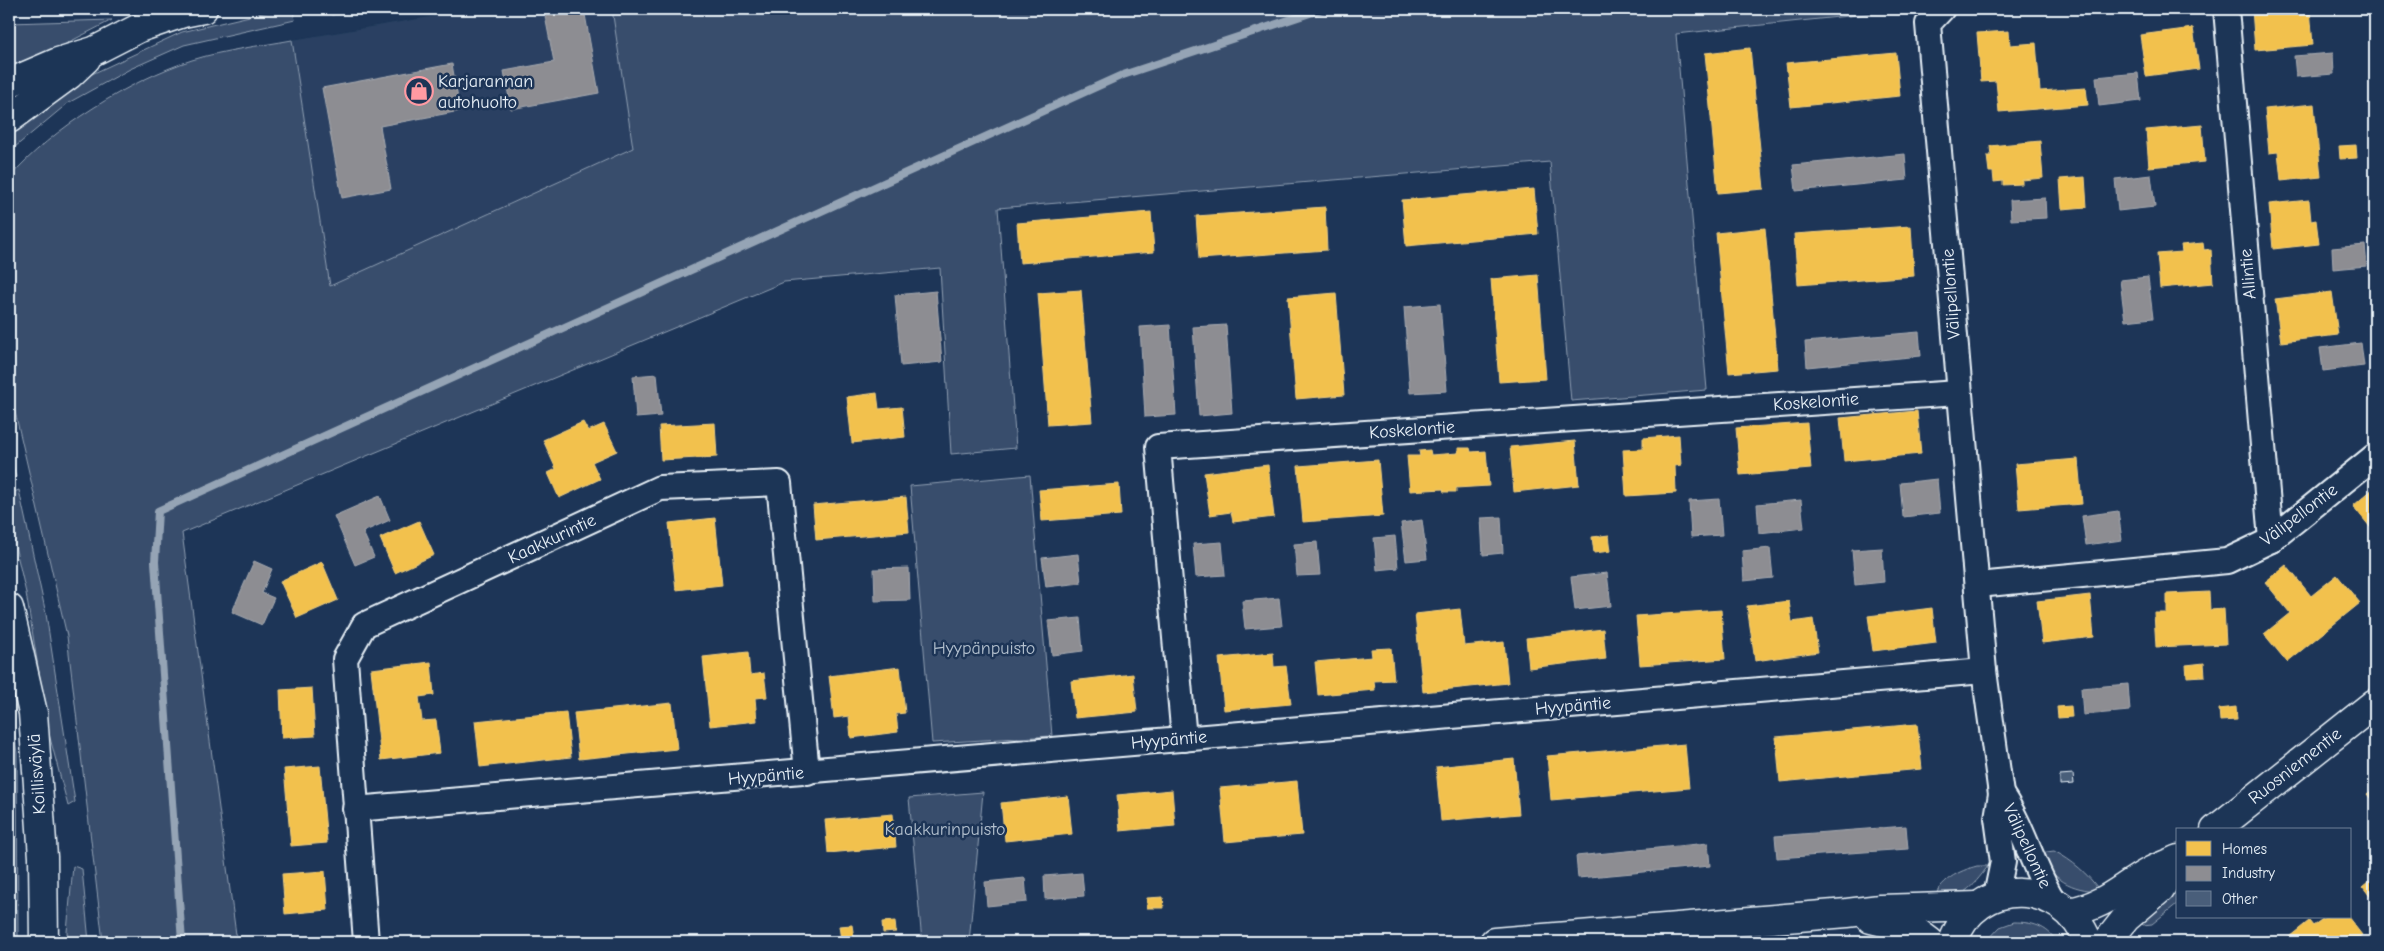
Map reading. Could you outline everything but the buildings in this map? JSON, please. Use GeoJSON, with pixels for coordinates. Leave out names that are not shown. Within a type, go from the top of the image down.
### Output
{"type":"FeatureCollection","features":[{"type":"Feature","properties":{"kind":"main road"},"geometry":{"type":"LineString","coordinates":[[9,83],[58,62],[94,51],[139,28],[183,13],[203,9]]}},
{"type":"Feature","properties":{"kind":"main road"},"geometry":{"type":"LineString","coordinates":[[9,119],[69,75],[94,51]]}},
{"type":"Feature","properties":{"kind":"main road","name":"Koillisväylä"},"geometry":{"type":"LineString","coordinates":[[9,608],[33,713],[43,857],[44,942]]}},
{"type":"Feature","properties":{"kind":"main road","name":"Ruosniementie"},"geometry":{"type":"LineString","coordinates":[[2219,828],[2375,703]]}},
{"type":"Feature","properties":{"kind":"main road"},"geometry":{"type":"LineString","coordinates":[[2061,906],[2095,906],[2112,898],[2149,872],[2176,861]]}},
{"type":"Feature","properties":{"kind":"main road"},"geometry":{"type":"LineString","coordinates":[[2107,942],[2126,918],[2160,889],[2176,863]]}},
{"type":"Feature","properties":{"kind":"main road"},"geometry":{"type":"LineString","coordinates":[[1494,942],[1988,901],[2028,892],[2061,906],[2078,921],[2088,942]]}},
{"type":"Feature","properties":{"kind":"main road"},"geometry":{"type":"LineString","coordinates":[[1953,942],[1966,918],[1988,901]]}},
{"type":"Feature","properties":{"kind":"main road"},"geometry":{"type":"LineString","coordinates":[[1847,914],[1914,930],[1930,942]]}},
{"type":"Feature","properties":{"kind":"street","name":"Välipellontie"},"geometry":{"type":"LineString","coordinates":[[1942,9],[1928,24],[1958,393],[1978,585],[1984,671],[2001,794],[1997,818],[2003,862],[1988,901]]}},
{"type":"Feature","properties":{"kind":"street","name":"Allintie"},"geometry":{"type":"LineString","coordinates":[[2226,9],[2271,540]]}},
{"type":"Feature","properties":{"kind":"street","name":"Koskelontie"},"geometry":{"type":"LineString","coordinates":[[1184,739],[1158,447],[1958,393]]}},
{"type":"Feature","properties":{"kind":"street","name":"Välipellontie"},"geometry":{"type":"LineString","coordinates":[[1978,585],[2227,561],[2271,540],[2375,456]]}},
{"type":"Feature","properties":{"kind":"street","name":"Kaakkurintie"},"geometry":{"type":"LineString","coordinates":[[366,942],[345,659],[364,625],[660,488],[779,483],[806,772]]}},
{"type":"Feature","properties":{"kind":"street","name":"Hyypäntie"},"geometry":{"type":"LineString","coordinates":[[355,809],[1984,671]]}},
{"type":"Feature","properties":{"kind":"street","name":"Välipellontie"},"geometry":{"type":"LineString","coordinates":[[2001,794],[2016,815],[2038,874],[2061,906]]}},
{"type":"Feature","properties":{"kind":"shaded area"},"geometry":{"type":"Polygon","coordinates":[[[478,9],[612,9],[633,148],[330,286],[292,40],[478,9]]]}},
{"type":"Feature","properties":{"kind":"green space"},"geometry":{"type":"Polygon","coordinates":[[[279,9],[293,11],[295,20],[184,45],[130,69],[68,103],[9,152],[9,134],[77,81],[182,32],[279,9]]]}},
{"type":"Feature","properties":{"kind":"green space"},"geometry":{"type":"Polygon","coordinates":[[[327,9],[367,9],[332,15],[328,13],[327,9]]]}},
{"type":"Feature","properties":{"kind":"green space"},"geometry":{"type":"Polygon","coordinates":[[[612,9],[1915,9],[1676,34],[1707,390],[1571,401],[1550,162],[998,208],[1016,448],[951,454],[940,268],[784,282],[182,533],[237,942],[103,942],[67,636],[9,386],[9,178],[26,160],[69,124],[118,93],[143,80],[192,60],[229,51],[292,40],[330,286],[633,148],[612,9]]]}},
{"type":"Feature","properties":{"kind":"green space"},"geometry":{"type":"Polygon","coordinates":[[[112,20],[9,73],[9,23],[112,20]]]}},
{"type":"Feature","properties":{"kind":"green space"},"geometry":{"type":"Polygon","coordinates":[[[9,449],[16,477],[9,480],[9,449]]]}},
{"type":"Feature","properties":{"kind":"green space","name":"Hyypänpuisto"},"geometry":{"type":"Polygon","coordinates":[[[1030,475],[1052,736],[932,743],[910,486],[1030,475]]]}},
{"type":"Feature","properties":{"kind":"green space"},"geometry":{"type":"Polygon","coordinates":[[[19,490],[46,614],[75,802],[68,806],[49,734],[26,593],[9,520],[9,494],[19,490]]]}},
{"type":"Feature","properties":{"kind":"green space"},"geometry":{"type":"Polygon","coordinates":[[[9,697],[17,753],[18,942],[9,942],[9,697]]]}},
{"type":"Feature","properties":{"kind":"green space","name":"Kaakkurinpuisto"},"geometry":{"type":"Polygon","coordinates":[[[983,792],[969,942],[922,942],[909,798],[983,792]]]}},
{"type":"Feature","properties":{"kind":"green space"},"geometry":{"type":"Polygon","coordinates":[[[2054,851],[2079,868],[2100,891],[2071,886],[2057,877],[2050,870],[2040,853],[2054,851]]]}},
{"type":"Feature","properties":{"kind":"green space"},"geometry":{"type":"Polygon","coordinates":[[[73,866],[82,869],[89,942],[68,942],[67,932],[73,866]]]}},
{"type":"Feature","properties":{"kind":"green space"},"geometry":{"type":"Polygon","coordinates":[[[1977,866],[1988,866],[1965,891],[1959,895],[1934,900],[1940,887],[1951,877],[1977,866]]]}},
{"type":"Feature","properties":{"kind":"green space"},"geometry":{"type":"Polygon","coordinates":[[[2176,889],[2176,905],[2152,924],[2143,925],[2139,921],[2156,904],[2176,889]]]}},
{"type":"Feature","properties":{"kind":"green space"},"geometry":{"type":"Polygon","coordinates":[[[2014,922],[2038,926],[2049,932],[2057,942],[1986,942],[2000,927],[2014,922]]]}},
{"type":"Feature","properties":{"kind":"waterway"},"geometry":{"type":"LineString","coordinates":[[182,942],[155,562],[158,511],[1120,76],[1322,9]]}},
{"type":"Feature","properties":{"kind":"place","name":"Karjarannan autohuolto"},"geometry":{"type":"Point","coordinates":[419,91]}}]}
